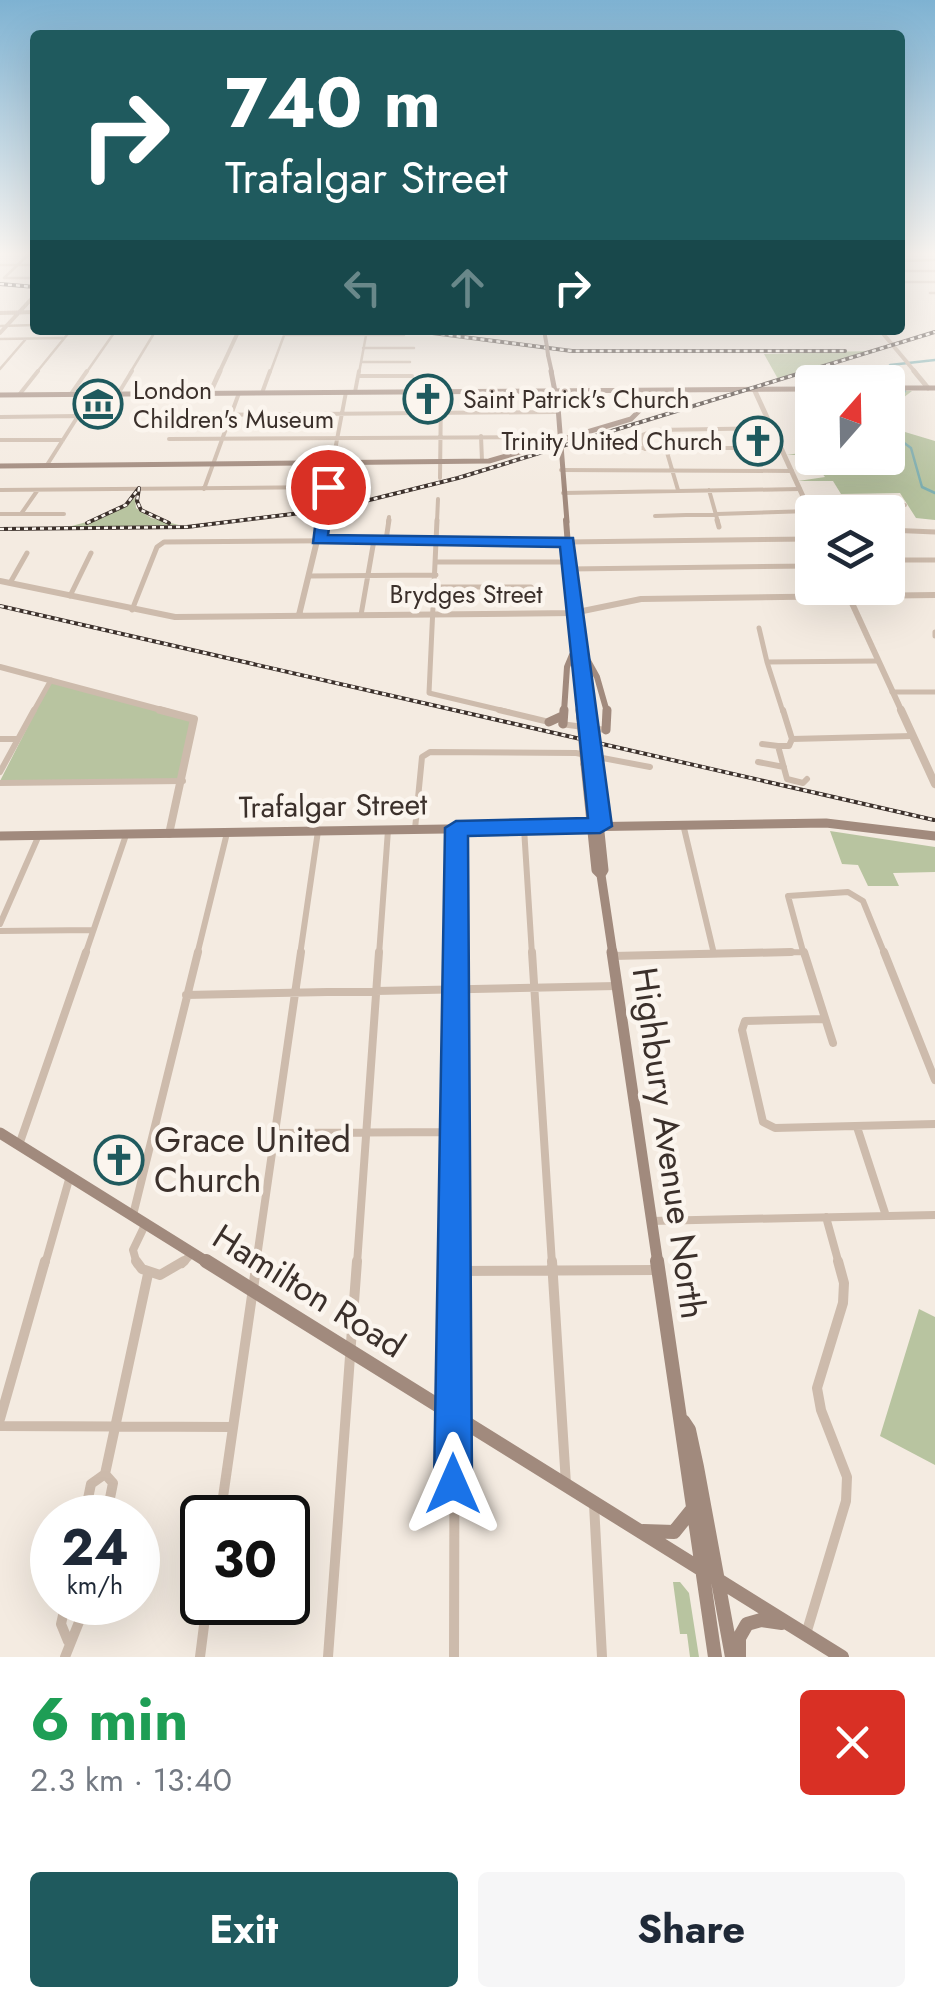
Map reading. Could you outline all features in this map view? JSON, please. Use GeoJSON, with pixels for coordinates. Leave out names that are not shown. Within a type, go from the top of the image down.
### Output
{"type":"FeatureCollection","features":[{"type":"Feature","properties":{"kind":"main road","name":"Highbury Avenue North"},"geometry":{"type":"LineString","coordinates":[[545,335],[554,390],[596,870],[601,875],[715,1657]]}},
{"type":"Feature","properties":{"kind":"main road"},"geometry":{"type":"LineString","coordinates":[[905,388],[932,388]]}},
{"type":"Feature","properties":{"kind":"main road"},"geometry":{"type":"LineString","coordinates":[[0,396],[795,389]]}},
{"type":"Feature","properties":{"kind":"main road"},"geometry":{"type":"LineString","coordinates":[[0,466],[482,461],[558,446],[638,414],[637,390]]}},
{"type":"Feature","properties":{"kind":"main road"},"geometry":{"type":"LineString","coordinates":[[59,396],[70,394]]}},
{"type":"Feature","properties":{"kind":"main road"},"geometry":{"type":"LineString","coordinates":[[0,396],[91,395]]}},
{"type":"Feature","properties":{"kind":"main road"},"geometry":{"type":"LineString","coordinates":[[549,722],[563,720],[567,667],[576,649],[595,673],[609,720],[606,730]]}},
{"type":"Feature","properties":{"kind":"main road","name":"Trafalgar Street"},"geometry":{"type":"LineString","coordinates":[[0,836],[683,824],[826,824],[935,833]]}},
{"type":"Feature","properties":{"kind":"main road","name":"Hamilton Road"},"geometry":{"type":"LineString","coordinates":[[0,1133],[842,1657]]}},
{"type":"Feature","properties":{"kind":"main road","name":"Highbury Avenue North"},"geometry":{"type":"LineString","coordinates":[[682,1420],[693,1448],[735,1657]]}},
{"type":"Feature","properties":{"kind":"main road"},"geometry":{"type":"LineString","coordinates":[[640,1531],[674,1532],[691,1510]]}},
{"type":"Feature","properties":{"kind":"main road"},"geometry":{"type":"LineString","coordinates":[[735,1657],[741,1630],[747,1624],[761,1620],[790,1624]]}},
{"type":"Feature","properties":{"kind":"street"},"geometry":{"type":"LineString","coordinates":[[20,395],[67,335]]}},
{"type":"Feature","properties":{"kind":"street"},"geometry":{"type":"LineString","coordinates":[[70,394],[112,335]]}},
{"type":"Feature","properties":{"kind":"street"},"geometry":{"type":"LineString","coordinates":[[118,394],[153,335]]}},
{"type":"Feature","properties":{"kind":"street"},"geometry":{"type":"LineString","coordinates":[[210,394],[237,335]]}},
{"type":"Feature","properties":{"kind":"street"},"geometry":{"type":"LineString","coordinates":[[262,393],[285,335]]}},
{"type":"Feature","properties":{"kind":"street"},"geometry":{"type":"LineString","coordinates":[[355,392],[366,335]]}},
{"type":"Feature","properties":{"kind":"street"},"geometry":{"type":"LineString","coordinates":[[884,335],[932,388]]}},
{"type":"Feature","properties":{"kind":"street"},"geometry":{"type":"LineString","coordinates":[[0,336],[64,338]]}},
{"type":"Feature","properties":{"kind":"street"},"geometry":{"type":"LineString","coordinates":[[0,369],[26,339]]}},
{"type":"Feature","properties":{"kind":"street"},"geometry":{"type":"LineString","coordinates":[[364,348],[414,348]]}},
{"type":"Feature","properties":{"kind":"street"},"geometry":{"type":"LineString","coordinates":[[361,362],[410,362]]}},
{"type":"Feature","properties":{"kind":"street"},"geometry":{"type":"LineString","coordinates":[[358,376],[412,376]]}},
{"type":"Feature","properties":{"kind":"street"},"geometry":{"type":"LineString","coordinates":[[754,389],[803,495]]}},
{"type":"Feature","properties":{"kind":"street"},"geometry":{"type":"LineString","coordinates":[[298,616],[319,540],[346,392]]}},
{"type":"Feature","properties":{"kind":"street"},"geometry":{"type":"LineString","coordinates":[[440,478],[441,392]]}},
{"type":"Feature","properties":{"kind":"street"},"geometry":{"type":"LineString","coordinates":[[204,489],[239,393]]}},
{"type":"Feature","properties":{"kind":"street"},"geometry":{"type":"LineString","coordinates":[[47,465],[91,395]]}},
{"type":"Feature","properties":{"kind":"street"},"geometry":{"type":"LineString","coordinates":[[187,415],[556,411]]}},
{"type":"Feature","properties":{"kind":"street"},"geometry":{"type":"LineString","coordinates":[[0,417],[78,416]]}},
{"type":"Feature","properties":{"kind":"street"},"geometry":{"type":"LineString","coordinates":[[644,450],[642,435],[655,430],[772,428]]}},
{"type":"Feature","properties":{"kind":"street"},"geometry":{"type":"LineString","coordinates":[[481,436],[482,461]]}},
{"type":"Feature","properties":{"kind":"street"},"geometry":{"type":"LineString","coordinates":[[169,439],[545,437]]}},
{"type":"Feature","properties":{"kind":"street"},"geometry":{"type":"LineString","coordinates":[[0,440],[63,440]]}},
{"type":"Feature","properties":{"kind":"street"},"geometry":{"type":"LineString","coordinates":[[570,448],[781,448]]}},
{"type":"Feature","properties":{"kind":"street"},"geometry":{"type":"LineString","coordinates":[[666,449],[678,490]]}},
{"type":"Feature","properties":{"kind":"street"},"geometry":{"type":"LineString","coordinates":[[561,470],[792,471]]}},
{"type":"Feature","properties":{"kind":"street"},"geometry":{"type":"LineString","coordinates":[[0,490],[328,487]]}},
{"type":"Feature","properties":{"kind":"street"},"geometry":{"type":"LineString","coordinates":[[563,493],[800,489]]}},
{"type":"Feature","properties":{"kind":"street"},"geometry":{"type":"LineString","coordinates":[[21,514],[38,490]]}},
{"type":"Feature","properties":{"kind":"street"},"geometry":{"type":"LineString","coordinates":[[708,490],[718,527]]}},
{"type":"Feature","properties":{"kind":"street"},"geometry":{"type":"LineString","coordinates":[[438,499],[429,694],[549,722]]}},
{"type":"Feature","properties":{"kind":"street"},"geometry":{"type":"LineString","coordinates":[[654,516],[795,511]]}},
{"type":"Feature","properties":{"kind":"street"},"geometry":{"type":"LineString","coordinates":[[0,514],[64,514]]}},
{"type":"Feature","properties":{"kind":"street"},"geometry":{"type":"LineString","coordinates":[[386,540],[389,517]]}},
{"type":"Feature","properties":{"kind":"street"},"geometry":{"type":"LineString","coordinates":[[905,531],[935,532]]}},
{"type":"Feature","properties":{"kind":"street"},"geometry":{"type":"LineString","coordinates":[[132,610],[160,543],[795,539]]}},
{"type":"Feature","properties":{"kind":"street"},"geometry":{"type":"LineString","coordinates":[[361,615],[374,540]]}},
{"type":"Feature","properties":{"kind":"street"},"geometry":{"type":"LineString","coordinates":[[10,583],[28,553]]}},
{"type":"Feature","properties":{"kind":"street"},"geometry":{"type":"LineString","coordinates":[[70,596],[91,553]]}},
{"type":"Feature","properties":{"kind":"street"},"geometry":{"type":"LineString","coordinates":[[905,560],[935,560]]}},
{"type":"Feature","properties":{"kind":"street"},"geometry":{"type":"LineString","coordinates":[[438,562],[795,566]]}},
{"type":"Feature","properties":{"kind":"street"},"geometry":{"type":"LineString","coordinates":[[309,576],[436,575]]}},
{"type":"Feature","properties":{"kind":"street","name":"Brydges Street"},"geometry":{"type":"LineString","coordinates":[[0,581],[175,616],[574,613],[640,598],[795,593]]}},
{"type":"Feature","properties":{"kind":"street"},"geometry":{"type":"LineString","coordinates":[[436,587],[531,587]]}},
{"type":"Feature","properties":{"kind":"street","name":"Brydges Street"},"geometry":{"type":"LineString","coordinates":[[905,594],[935,595]]}},
{"type":"Feature","properties":{"kind":"street"},"geometry":{"type":"LineString","coordinates":[[853,605],[935,784]]}},
{"type":"Feature","properties":{"kind":"street"},"geometry":{"type":"LineString","coordinates":[[758,628],[792,738],[789,746],[762,744]]}},
{"type":"Feature","properties":{"kind":"street"},"geometry":{"type":"LineString","coordinates":[[768,662],[878,661]]}},
{"type":"Feature","properties":{"kind":"street"},"geometry":{"type":"LineString","coordinates":[[0,667],[194,719],[169,834]]}},
{"type":"Feature","properties":{"kind":"street"},"geometry":{"type":"LineString","coordinates":[[0,772],[51,680]]}},
{"type":"Feature","properties":{"kind":"street"},"geometry":{"type":"LineString","coordinates":[[892,692],[935,692]]}},
{"type":"Feature","properties":{"kind":"street"},"geometry":{"type":"LineString","coordinates":[[563,720],[606,730]]}},
{"type":"Feature","properties":{"kind":"street"},"geometry":{"type":"LineString","coordinates":[[792,738],[912,736]]}},
{"type":"Feature","properties":{"kind":"street"},"geometry":{"type":"LineString","coordinates":[[0,739],[18,739]]}},
{"type":"Feature","properties":{"kind":"street"},"geometry":{"type":"LineString","coordinates":[[778,746],[787,779],[803,783],[807,778]]}},
{"type":"Feature","properties":{"kind":"street"},"geometry":{"type":"LineString","coordinates":[[415,829],[422,757],[430,752],[576,753],[650,767]]}},
{"type":"Feature","properties":{"kind":"street"},"geometry":{"type":"LineString","coordinates":[[758,762],[784,766]]}},
{"type":"Feature","properties":{"kind":"street"},"geometry":{"type":"LineString","coordinates":[[0,783],[183,780]]}},
{"type":"Feature","properties":{"kind":"street"},"geometry":{"type":"LineString","coordinates":[[683,824],[714,954]]}},
{"type":"Feature","properties":{"kind":"street"},"geometry":{"type":"LineString","coordinates":[[524,827],[566,1486]]}},
{"type":"Feature","properties":{"kind":"street"},"geometry":{"type":"LineString","coordinates":[[454,1657],[456,828]]}},
{"type":"Feature","properties":{"kind":"street"},"geometry":{"type":"LineString","coordinates":[[328,1657],[388,830]]}},
{"type":"Feature","properties":{"kind":"street"},"geometry":{"type":"LineString","coordinates":[[223,1495],[318,831]]}},
{"type":"Feature","properties":{"kind":"street"},"geometry":{"type":"LineString","coordinates":[[192,1253],[180,1266],[160,1275],[139,1270],[132,1252],[186,996],[226,833]]}},
{"type":"Feature","properties":{"kind":"street"},"geometry":{"type":"LineString","coordinates":[[19,1145],[126,835]]}},
{"type":"Feature","properties":{"kind":"street"},"geometry":{"type":"LineString","coordinates":[[0,924],[39,836]]}},
{"type":"Feature","properties":{"kind":"street"},"geometry":{"type":"LineString","coordinates":[[834,1044],[788,896],[858,895],[935,1080]]}},
{"type":"Feature","properties":{"kind":"street"},"geometry":{"type":"LineString","coordinates":[[0,931],[92,930]]}},
{"type":"Feature","properties":{"kind":"street"},"geometry":{"type":"LineString","coordinates":[[612,956],[803,952]]}},
{"type":"Feature","properties":{"kind":"street"},"geometry":{"type":"LineString","coordinates":[[186,996],[616,986]]}},
{"type":"Feature","properties":{"kind":"street"},"geometry":{"type":"LineString","coordinates":[[824,1019],[744,1021],[742,1030],[762,1122],[775,1128],[935,1124]]}},
{"type":"Feature","properties":{"kind":"street"},"geometry":{"type":"LineString","coordinates":[[857,1127],[886,1216]]}},
{"type":"Feature","properties":{"kind":"street"},"geometry":{"type":"LineString","coordinates":[[274,1133],[454,1132]]}},
{"type":"Feature","properties":{"kind":"street"},"geometry":{"type":"LineString","coordinates":[[70,1176],[0,1422],[232,1428]]}},
{"type":"Feature","properties":{"kind":"street"},"geometry":{"type":"LineString","coordinates":[[650,1221],[935,1215]]}},
{"type":"Feature","properties":{"kind":"street"},"geometry":{"type":"LineString","coordinates":[[806,1635],[846,1502],[846,1477],[821,1410],[817,1388],[843,1304],[844,1283],[826,1217]]}},
{"type":"Feature","properties":{"kind":"street"},"geometry":{"type":"LineString","coordinates":[[454,1271],[657,1270]]}},
{"type":"Feature","properties":{"kind":"street"},"geometry":{"type":"LineString","coordinates":[[89,1495],[91,1484],[105,1474],[148,1274]]}},
{"type":"Feature","properties":{"kind":"street"},"geometry":{"type":"LineString","coordinates":[[105,1474],[113,1483],[111,1495]]}},
{"type":"Feature","properties":{"kind":"street"},"geometry":{"type":"LineString","coordinates":[[594,1502],[592,1534],[602,1657]]}},
{"type":"Feature","properties":{"kind":"street"},"geometry":{"type":"LineString","coordinates":[[61,1625],[68,1642]]}},
{"type":"Feature","properties":{"kind":"street"},"geometry":{"type":"LineString","coordinates":[[64,1657],[68,1642],[81,1625]]}},
{"type":"Feature","properties":{"kind":"street"},"geometry":{"type":"LineString","coordinates":[[200,1657],[205,1625]]}},
{"type":"Feature","properties":{"kind":"green space"},"geometry":{"type":"Polygon","coordinates":[[[867,351],[822,365],[795,365],[795,374],[778,379],[764,354],[867,351]]]}},
{"type":"Feature","properties":{"kind":"green space"},"geometry":{"type":"Polygon","coordinates":[[[905,432],[935,441],[935,520],[916,518],[905,495],[900,493],[841,494],[833,481],[798,481],[905,475],[905,432]]]}},
{"type":"Feature","properties":{"kind":"green space"},"geometry":{"type":"Polygon","coordinates":[[[135,498],[136,508],[151,518],[179,525],[68,527],[105,517],[135,498]]]}},
{"type":"Feature","properties":{"kind":"green space"},"geometry":{"type":"Polygon","coordinates":[[[51,681],[192,720],[183,781],[0,781],[51,681]]]}},
{"type":"Feature","properties":{"kind":"green space"},"geometry":{"type":"Polygon","coordinates":[[[830,831],[935,847],[935,872],[893,873],[899,886],[868,886],[858,865],[842,864],[830,831]]]}},
{"type":"Feature","properties":{"kind":"green space"},"geometry":{"type":"Polygon","coordinates":[[[919,1309],[935,1317],[935,1465],[880,1436],[919,1309]]]}},
{"type":"Feature","properties":{"kind":"green space"},"geometry":{"type":"Polygon","coordinates":[[[673,1582],[680,1582],[689,1593],[699,1657],[690,1657],[687,1634],[680,1634],[673,1582]]]}},
{"type":"Feature","properties":{"kind":"waterway"},"geometry":{"type":"LineString","coordinates":[[890,365],[935,360]]}},
{"type":"Feature","properties":{"kind":"waterway"},"geometry":{"type":"LineString","coordinates":[[905,444],[911,448],[922,487],[935,493]]}},
{"type":"Feature","properties":{"kind":"railway"},"geometry":{"type":"LineString","coordinates":[[0,529],[187,527],[333,509],[458,478],[934,332]]}},
{"type":"Feature","properties":{"kind":"railway"},"geometry":{"type":"LineString","coordinates":[[448,335],[572,351],[845,351]]}},
{"type":"Feature","properties":{"kind":"railway"},"geometry":{"type":"LineString","coordinates":[[87,523],[126,505],[139,488],[137,501],[141,510],[169,523]]}},
{"type":"Feature","properties":{"kind":"railway"},"geometry":{"type":"LineString","coordinates":[[0,606],[934,820]]}},
{"type":"Feature","properties":{"kind":"place","name":"Saint Patrick's Church"},"geometry":{"type":"Point","coordinates":[428,399]}},
{"type":"Feature","properties":{"kind":"place","name":"London Children's Museum"},"geometry":{"type":"Point","coordinates":[98,404]}},
{"type":"Feature","properties":{"kind":"place","name":"Trinity United Church"},"geometry":{"type":"Point","coordinates":[758,441]}},
{"type":"Feature","properties":{"kind":"place","name":"Grace United Church"},"geometry":{"type":"Point","coordinates":[119,1160]}},
{"type":"Feature","properties":{"kind":"route"},"geometry":{"type":"LineString","coordinates":[[328,487],[319,540],[567,539],[600,826],[456,828],[453,1484]]}}]}
